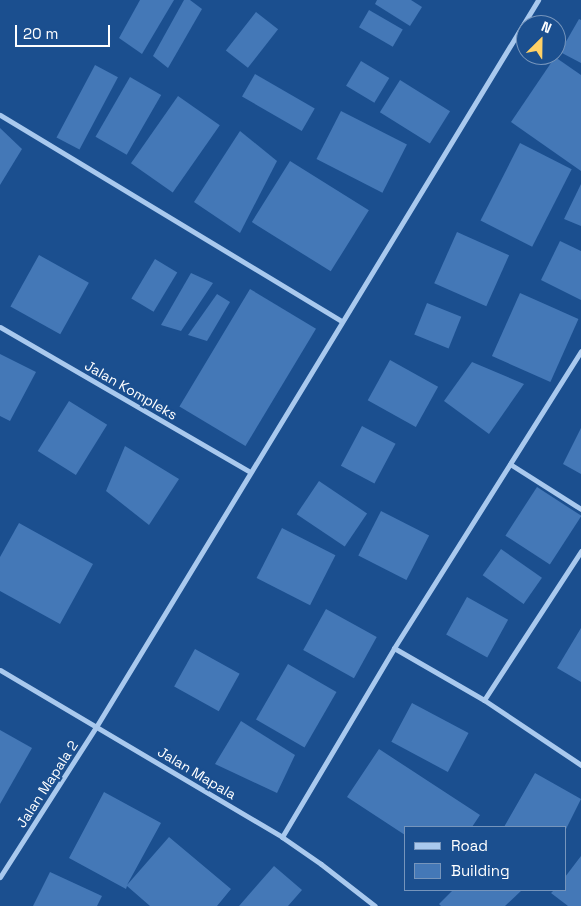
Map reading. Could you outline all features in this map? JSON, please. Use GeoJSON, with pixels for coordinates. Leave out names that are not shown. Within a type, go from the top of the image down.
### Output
{"type":"FeatureCollection","features":[{"type":"Feature","properties":{"kind":"street","name":"Jalan Mapala 2"},"geometry":{"type":"LineString","coordinates":[[0,877],[96,727],[538,0]]}},
{"type":"Feature","properties":{"kind":"street"},"geometry":{"type":"LineString","coordinates":[[0,115],[342,320]]}},
{"type":"Feature","properties":{"kind":"street","name":"Jalan Kompleks"},"geometry":{"type":"LineString","coordinates":[[0,327],[250,472]]}},
{"type":"Feature","properties":{"kind":"street"},"geometry":{"type":"LineString","coordinates":[[282,837],[394,648],[581,351]]}},
{"type":"Feature","properties":{"kind":"street"},"geometry":{"type":"LineString","coordinates":[[510,464],[581,509]]}},
{"type":"Feature","properties":{"kind":"street"},"geometry":{"type":"LineString","coordinates":[[484,700],[581,551]]}},
{"type":"Feature","properties":{"kind":"street"},"geometry":{"type":"LineString","coordinates":[[394,648],[484,700],[581,765]]}},
{"type":"Feature","properties":{"kind":"street","name":"Jalan Mapala"},"geometry":{"type":"LineString","coordinates":[[0,670],[282,837],[321,864],[375,906]]}},
{"type":"Feature","properties":{"kind":"building"},"geometry":{"type":"Polygon","coordinates":[[[140,0],[174,0],[142,54],[119,38],[140,0]]]}},
{"type":"Feature","properties":{"kind":"building"},"geometry":{"type":"Polygon","coordinates":[[[184,0],[190,0],[202,9],[168,68],[153,56],[184,0]]]}},
{"type":"Feature","properties":{"kind":"building"},"geometry":{"type":"Polygon","coordinates":[[[377,0],[411,0],[422,7],[410,26],[375,4],[377,0]]]}},
{"type":"Feature","properties":{"kind":"building"},"geometry":{"type":"Polygon","coordinates":[[[369,10],[403,30],[393,47],[359,27],[369,10]]]}},
{"type":"Feature","properties":{"kind":"building"},"geometry":{"type":"Polygon","coordinates":[[[256,12],[278,29],[248,68],[226,51],[256,12]]]}},
{"type":"Feature","properties":{"kind":"building"},"geometry":{"type":"Polygon","coordinates":[[[579,19],[581,20],[581,63],[566,55],[566,42],[579,19]]]}},
{"type":"Feature","properties":{"kind":"building"},"geometry":{"type":"Polygon","coordinates":[[[361,61],[389,78],[374,103],[346,86],[361,61]]]}},
{"type":"Feature","properties":{"kind":"building"},"geometry":{"type":"Polygon","coordinates":[[[95,65],[118,77],[79,150],[57,137],[95,65]]]}},
{"type":"Feature","properties":{"kind":"building"},"geometry":{"type":"Polygon","coordinates":[[[550,65],[566,65],[581,75],[581,171],[511,122],[550,65]]]}},
{"type":"Feature","properties":{"kind":"building"},"geometry":{"type":"Polygon","coordinates":[[[255,74],[315,108],[302,131],[242,97],[255,74]]]}},
{"type":"Feature","properties":{"kind":"building"},"geometry":{"type":"Polygon","coordinates":[[[130,77],[161,95],[127,155],[96,137],[130,77]]]}},
{"type":"Feature","properties":{"kind":"building"},"geometry":{"type":"Polygon","coordinates":[[[400,80],[450,111],[430,143],[380,112],[400,80]]]}},
{"type":"Feature","properties":{"kind":"building"},"geometry":{"type":"Polygon","coordinates":[[[178,96],[220,125],[173,192],[131,163],[178,96]]]}},
{"type":"Feature","properties":{"kind":"building"},"geometry":{"type":"Polygon","coordinates":[[[341,111],[407,145],[382,193],[316,159],[341,111]]]}},
{"type":"Feature","properties":{"kind":"building"},"geometry":{"type":"Polygon","coordinates":[[[0,128],[22,149],[0,185],[0,128]]]}},
{"type":"Feature","properties":{"kind":"building"},"geometry":{"type":"Polygon","coordinates":[[[240,131],[277,161],[240,233],[194,202],[240,131]]]}},
{"type":"Feature","properties":{"kind":"building"},"geometry":{"type":"Polygon","coordinates":[[[520,143],[572,169],[532,247],[481,221],[520,143]]]}},
{"type":"Feature","properties":{"kind":"building"},"geometry":{"type":"Polygon","coordinates":[[[290,161],[369,210],[331,271],[252,222],[290,161]]]}},
{"type":"Feature","properties":{"kind":"building"},"geometry":{"type":"Polygon","coordinates":[[[581,184],[581,226],[564,219],[581,184]]]}},
{"type":"Feature","properties":{"kind":"building"},"geometry":{"type":"Polygon","coordinates":[[[457,232],[509,255],[486,306],[434,283],[457,232]]]}},
{"type":"Feature","properties":{"kind":"building"},"geometry":{"type":"Polygon","coordinates":[[[560,241],[581,251],[581,300],[541,280],[560,241]]]}},
{"type":"Feature","properties":{"kind":"building"},"geometry":{"type":"Polygon","coordinates":[[[39,255],[89,283],[60,334],[10,307],[39,255]]]}},
{"type":"Feature","properties":{"kind":"building"},"geometry":{"type":"Polygon","coordinates":[[[155,259],[177,272],[154,312],[131,298],[155,259]]]}},
{"type":"Feature","properties":{"kind":"building"},"geometry":{"type":"Polygon","coordinates":[[[191,273],[213,283],[181,331],[161,325],[191,273]]]}},
{"type":"Feature","properties":{"kind":"building"},"geometry":{"type":"Polygon","coordinates":[[[250,289],[316,329],[245,446],[179,406],[250,289]]]}},
{"type":"Feature","properties":{"kind":"building"},"geometry":{"type":"Polygon","coordinates":[[[520,293],[578,319],[550,382],[492,356],[520,293]]]}},
{"type":"Feature","properties":{"kind":"building"},"geometry":{"type":"Polygon","coordinates":[[[217,294],[230,302],[207,341],[188,335],[217,294]]]}},
{"type":"Feature","properties":{"kind":"building"},"geometry":{"type":"Polygon","coordinates":[[[427,303],[461,317],[449,348],[414,335],[427,303]]]}},
{"type":"Feature","properties":{"kind":"building"},"geometry":{"type":"Polygon","coordinates":[[[0,354],[36,372],[10,421],[0,416],[0,354]]]}},
{"type":"Feature","properties":{"kind":"building"},"geometry":{"type":"Polygon","coordinates":[[[390,360],[438,387],[416,427],[368,400],[390,360]]]}},
{"type":"Feature","properties":{"kind":"building"},"geometry":{"type":"Polygon","coordinates":[[[472,362],[524,384],[489,434],[444,401],[472,362]]]}},
{"type":"Feature","properties":{"kind":"building"},"geometry":{"type":"Polygon","coordinates":[[[69,401],[107,425],[76,475],[38,451],[69,401]]]}},
{"type":"Feature","properties":{"kind":"building"},"geometry":{"type":"Polygon","coordinates":[[[362,426],[396,444],[374,484],[341,466],[362,426]]]}},
{"type":"Feature","properties":{"kind":"building"},"geometry":{"type":"Polygon","coordinates":[[[581,428],[581,474],[563,464],[581,428]]]}},
{"type":"Feature","properties":{"kind":"building"},"geometry":{"type":"Polygon","coordinates":[[[125,446],[179,479],[149,525],[106,491],[125,446]]]}},
{"type":"Feature","properties":{"kind":"building"},"geometry":{"type":"Polygon","coordinates":[[[319,481],[367,513],[345,547],[297,514],[319,481]]]}},
{"type":"Feature","properties":{"kind":"building"},"geometry":{"type":"Polygon","coordinates":[[[537,487],[581,516],[550,565],[505,536],[537,487]]]}},
{"type":"Feature","properties":{"kind":"building"},"geometry":{"type":"Polygon","coordinates":[[[381,511],[429,536],[406,580],[358,556],[381,511]]]}},
{"type":"Feature","properties":{"kind":"building"},"geometry":{"type":"Polygon","coordinates":[[[19,523],[93,564],[60,624],[0,591],[0,557],[19,523]]]}},
{"type":"Feature","properties":{"kind":"building"},"geometry":{"type":"Polygon","coordinates":[[[282,528],[335,555],[310,605],[257,578],[282,528]]]}},
{"type":"Feature","properties":{"kind":"building"},"geometry":{"type":"Polygon","coordinates":[[[501,549],[542,578],[524,604],[483,575],[501,549]]]}},
{"type":"Feature","properties":{"kind":"building"},"geometry":{"type":"Polygon","coordinates":[[[467,597],[508,620],[487,657],[446,635],[467,597]]]}},
{"type":"Feature","properties":{"kind":"building"},"geometry":{"type":"Polygon","coordinates":[[[326,609],[377,637],[354,678],[303,650],[326,609]]]}},
{"type":"Feature","properties":{"kind":"building"},"geometry":{"type":"Polygon","coordinates":[[[581,628],[581,682],[557,668],[581,628]]]}},
{"type":"Feature","properties":{"kind":"building"},"geometry":{"type":"Polygon","coordinates":[[[195,649],[240,674],[219,711],[174,687],[195,649]]]}},
{"type":"Feature","properties":{"kind":"building"},"geometry":{"type":"Polygon","coordinates":[[[288,664],[336,692],[304,747],[256,719],[288,664]]]}},
{"type":"Feature","properties":{"kind":"building"},"geometry":{"type":"Polygon","coordinates":[[[412,703],[469,733],[448,772],[391,742],[412,703]]]}},
{"type":"Feature","properties":{"kind":"building"},"geometry":{"type":"Polygon","coordinates":[[[241,721],[295,755],[277,793],[215,764],[241,721]]]}},
{"type":"Feature","properties":{"kind":"building"},"geometry":{"type":"Polygon","coordinates":[[[0,730],[32,748],[0,804],[0,730]]]}},
{"type":"Feature","properties":{"kind":"building"},"geometry":{"type":"Polygon","coordinates":[[[379,749],[480,815],[473,826],[404,826],[404,834],[347,797],[379,749]]]}},
{"type":"Feature","properties":{"kind":"building"},"geometry":{"type":"Polygon","coordinates":[[[535,773],[581,799],[566,829],[566,826],[505,826],[535,773]]]}},
{"type":"Feature","properties":{"kind":"building"},"geometry":{"type":"Polygon","coordinates":[[[104,792],[161,823],[127,885],[169,837],[231,889],[217,906],[150,906],[127,886],[126,889],[69,858],[104,792]]]}},
{"type":"Feature","properties":{"kind":"building"},"geometry":{"type":"Polygon","coordinates":[[[581,856],[581,906],[568,906],[551,893],[553,891],[566,891],[566,876],[581,856]]]}},
{"type":"Feature","properties":{"kind":"building"},"geometry":{"type":"Polygon","coordinates":[[[274,866],[302,890],[288,906],[239,906],[274,866]]]}},
{"type":"Feature","properties":{"kind":"building"},"geometry":{"type":"Polygon","coordinates":[[[50,872],[102,896],[97,906],[33,906],[50,872]]]}},
{"type":"Feature","properties":{"kind":"building"},"geometry":{"type":"Polygon","coordinates":[[[452,891],[521,891],[505,906],[441,906],[439,904],[452,891]]]}}]}
